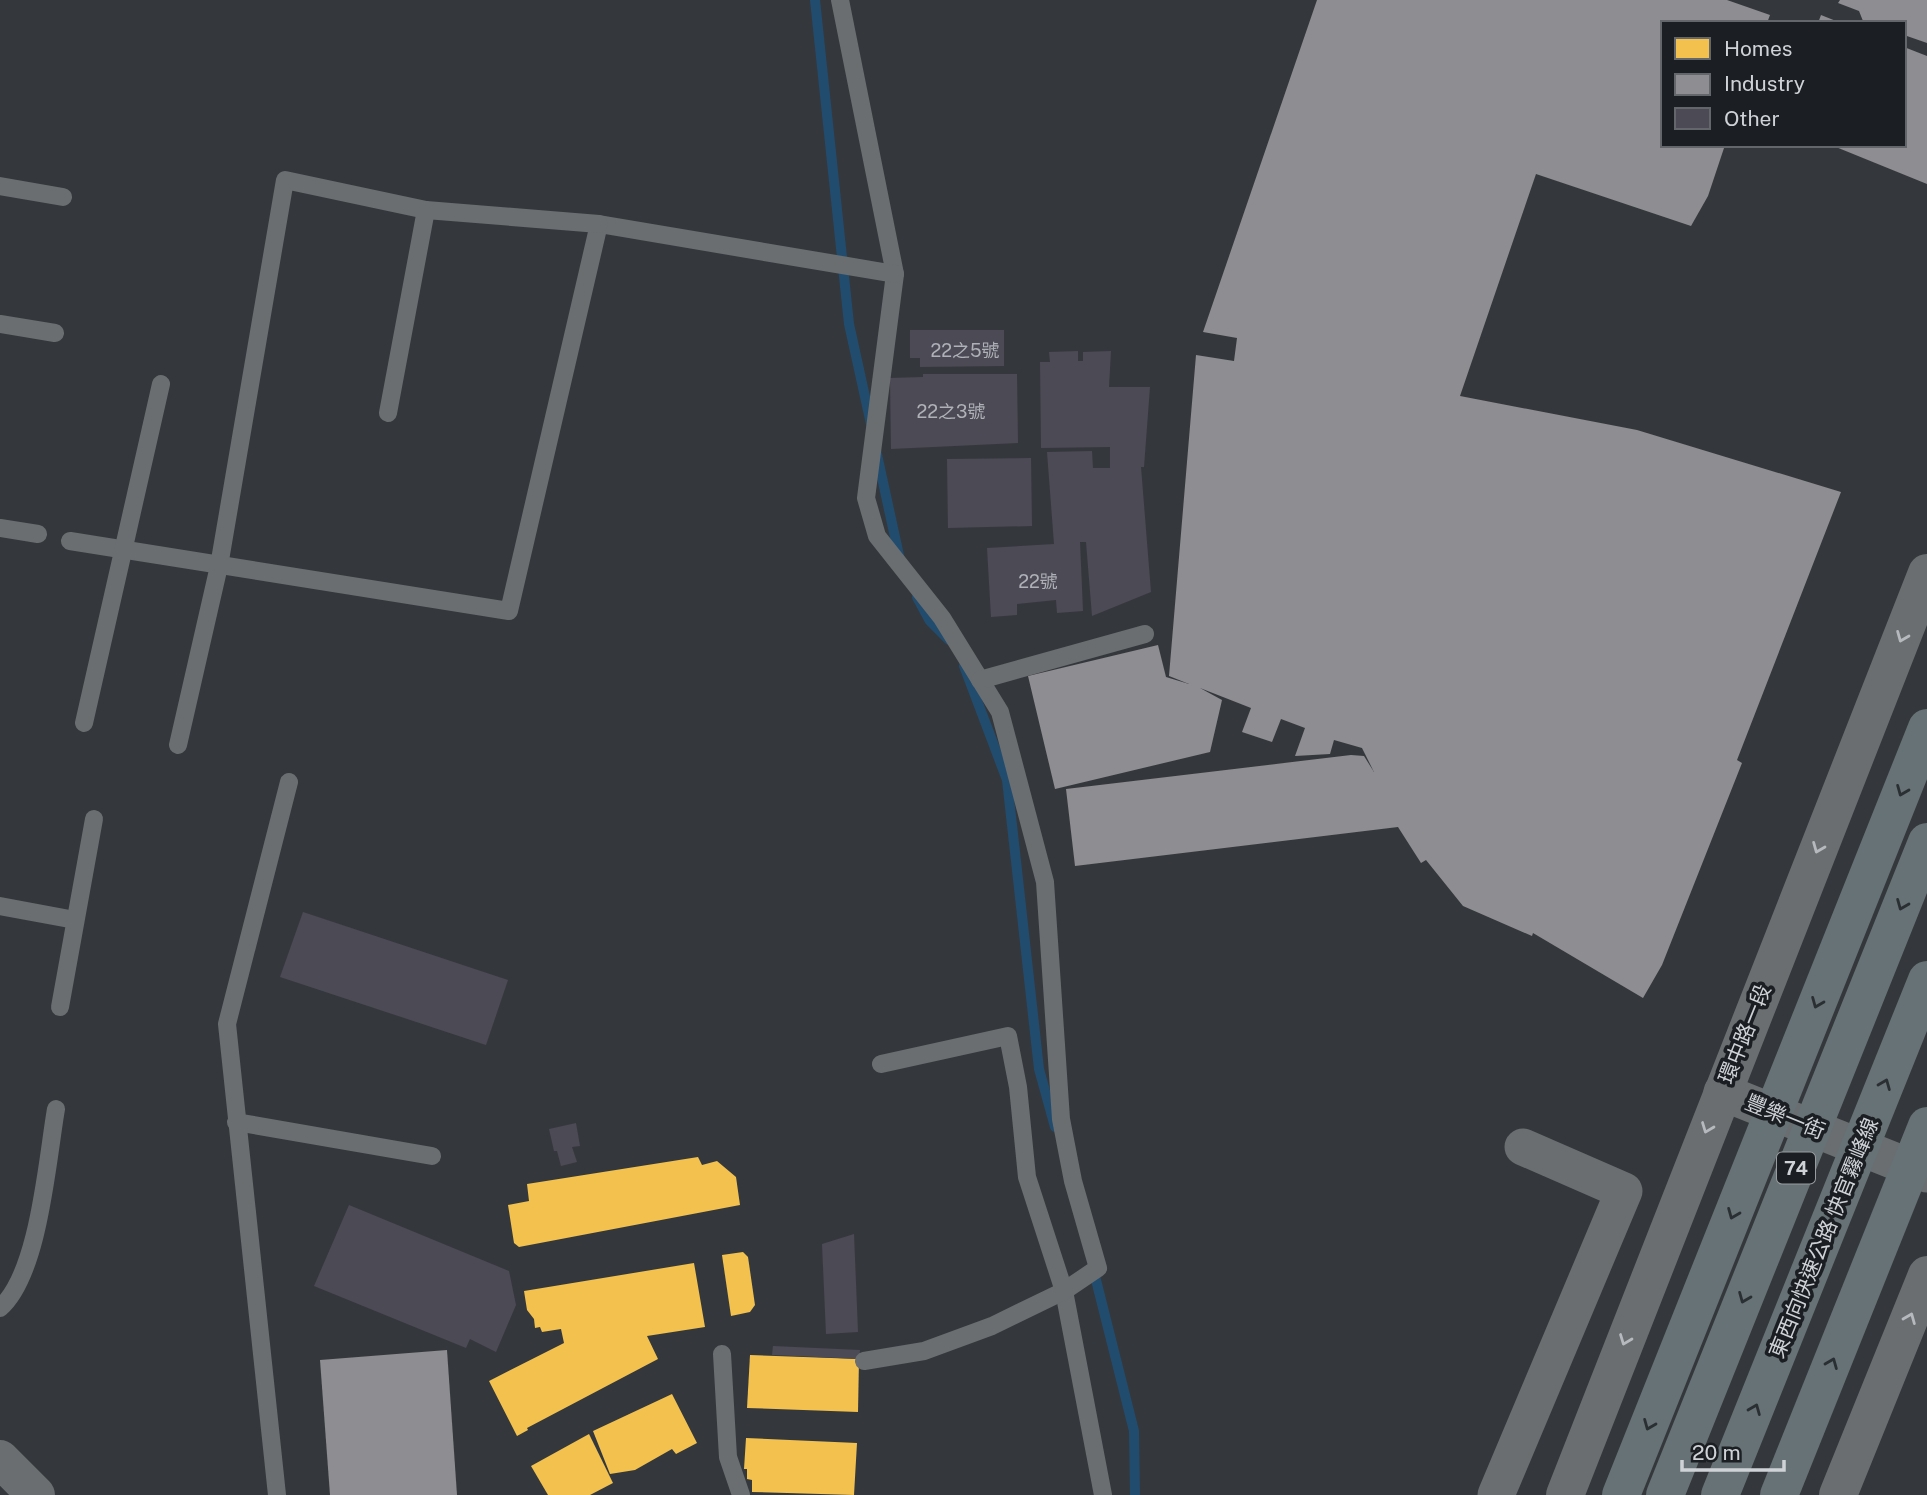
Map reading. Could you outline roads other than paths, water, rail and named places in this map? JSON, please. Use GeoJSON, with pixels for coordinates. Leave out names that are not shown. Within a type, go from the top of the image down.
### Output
{"type":"FeatureCollection","features":[{"type":"Feature","properties":{"kind":"highway"},"geometry":{"type":"LineString","coordinates":[[1621,1495],[1927,728]]}},
{"type":"Feature","properties":{"kind":"highway","name":"74"},"geometry":{"type":"LineString","coordinates":[[1665,1495],[1927,842]]}},
{"type":"Feature","properties":{"kind":"highway","name":"東西向快速公路 快官霧峰線"},"geometry":{"type":"LineString","coordinates":[[1720,1495],[1927,981]]}},
{"type":"Feature","properties":{"kind":"highway"},"geometry":{"type":"LineString","coordinates":[[1779,1495],[1927,1126]]}},
{"type":"Feature","properties":{"kind":"street","name":"環中路一段"},"geometry":{"type":"LineString","coordinates":[[1565,1495],[1927,573]]}},
{"type":"Feature","properties":{"kind":"street","name":"豐樂一街"},"geometry":{"type":"LineString","coordinates":[[1722,1092],[1927,1174]]}},
{"type":"Feature","properties":{"kind":"street"},"geometry":{"type":"LineString","coordinates":[[1496,1495],[1623,1191],[1523,1147]]}},
{"type":"Feature","properties":{"kind":"street"},"geometry":{"type":"LineString","coordinates":[[1838,1495],[1927,1275]]}},
{"type":"Feature","properties":{"kind":"street"},"geometry":{"type":"LineString","coordinates":[[0,1459],[36,1495]]}},
{"type":"Feature","properties":{"kind":"lane"},"geometry":{"type":"LineString","coordinates":[[840,0],[895,274],[866,498],[877,536],[942,618],[1000,712],[1045,881],[1061,1119],[1073,1181],[1098,1268],[1064,1292],[992,1326],[924,1351],[864,1361]]}},
{"type":"Feature","properties":{"kind":"lane"},"geometry":{"type":"LineString","coordinates":[[178,745],[219,566],[285,180],[426,210],[599,224],[895,274]]}},
{"type":"Feature","properties":{"kind":"lane"},"geometry":{"type":"LineString","coordinates":[[0,186],[63,197]]}},
{"type":"Feature","properties":{"kind":"lane"},"geometry":{"type":"LineString","coordinates":[[388,413],[426,210]]}},
{"type":"Feature","properties":{"kind":"lane"},"geometry":{"type":"LineString","coordinates":[[70,541],[509,611],[599,224]]}},
{"type":"Feature","properties":{"kind":"lane"},"geometry":{"type":"LineString","coordinates":[[0,324],[55,333]]}},
{"type":"Feature","properties":{"kind":"lane"},"geometry":{"type":"LineString","coordinates":[[84,723],[161,384]]}},
{"type":"Feature","properties":{"kind":"lane"},"geometry":{"type":"LineString","coordinates":[[0,528],[38,534]]}},
{"type":"Feature","properties":{"kind":"lane"},"geometry":{"type":"LineString","coordinates":[[980,680],[1145,634]]}},
{"type":"Feature","properties":{"kind":"lane"},"geometry":{"type":"LineString","coordinates":[[276,1495],[227,1024],[289,782]]}},
{"type":"Feature","properties":{"kind":"lane"},"geometry":{"type":"LineString","coordinates":[[60,1007],[94,819]]}},
{"type":"Feature","properties":{"kind":"lane"},"geometry":{"type":"LineString","coordinates":[[0,906],[75,920]]}},
{"type":"Feature","properties":{"kind":"lane"},"geometry":{"type":"LineString","coordinates":[[881,1063],[1008,1036],[1018,1087],[1027,1177],[1064,1292],[1103,1495]]}},
{"type":"Feature","properties":{"kind":"lane"},"geometry":{"type":"LineString","coordinates":[[0,1308],[8,1301],[28,1266],[56,1109]]}},
{"type":"Feature","properties":{"kind":"lane"},"geometry":{"type":"LineString","coordinates":[[236,1122],[432,1156]]}},
{"type":"Feature","properties":{"kind":"lane"},"geometry":{"type":"LineString","coordinates":[[723,1354],[728,1457],[741,1495]]}},
{"type":"Feature","properties":{"kind":"waterway"},"geometry":{"type":"LineString","coordinates":[[815,0],[849,324],[871,424]]}},
{"type":"Feature","properties":{"kind":"waterway"},"geometry":{"type":"LineString","coordinates":[[876,450],[900,560]]}},
{"type":"Feature","properties":{"kind":"waterway"},"geometry":{"type":"LineString","coordinates":[[917,597],[930,621],[949,640]]}},
{"type":"Feature","properties":{"kind":"waterway"},"geometry":{"type":"LineString","coordinates":[[964,666],[1007,780],[1039,1069],[1055,1127]]}},
{"type":"Feature","properties":{"kind":"waterway"},"geometry":{"type":"LineString","coordinates":[[1093,1268],[1134,1431],[1135,1495]]}}]}
